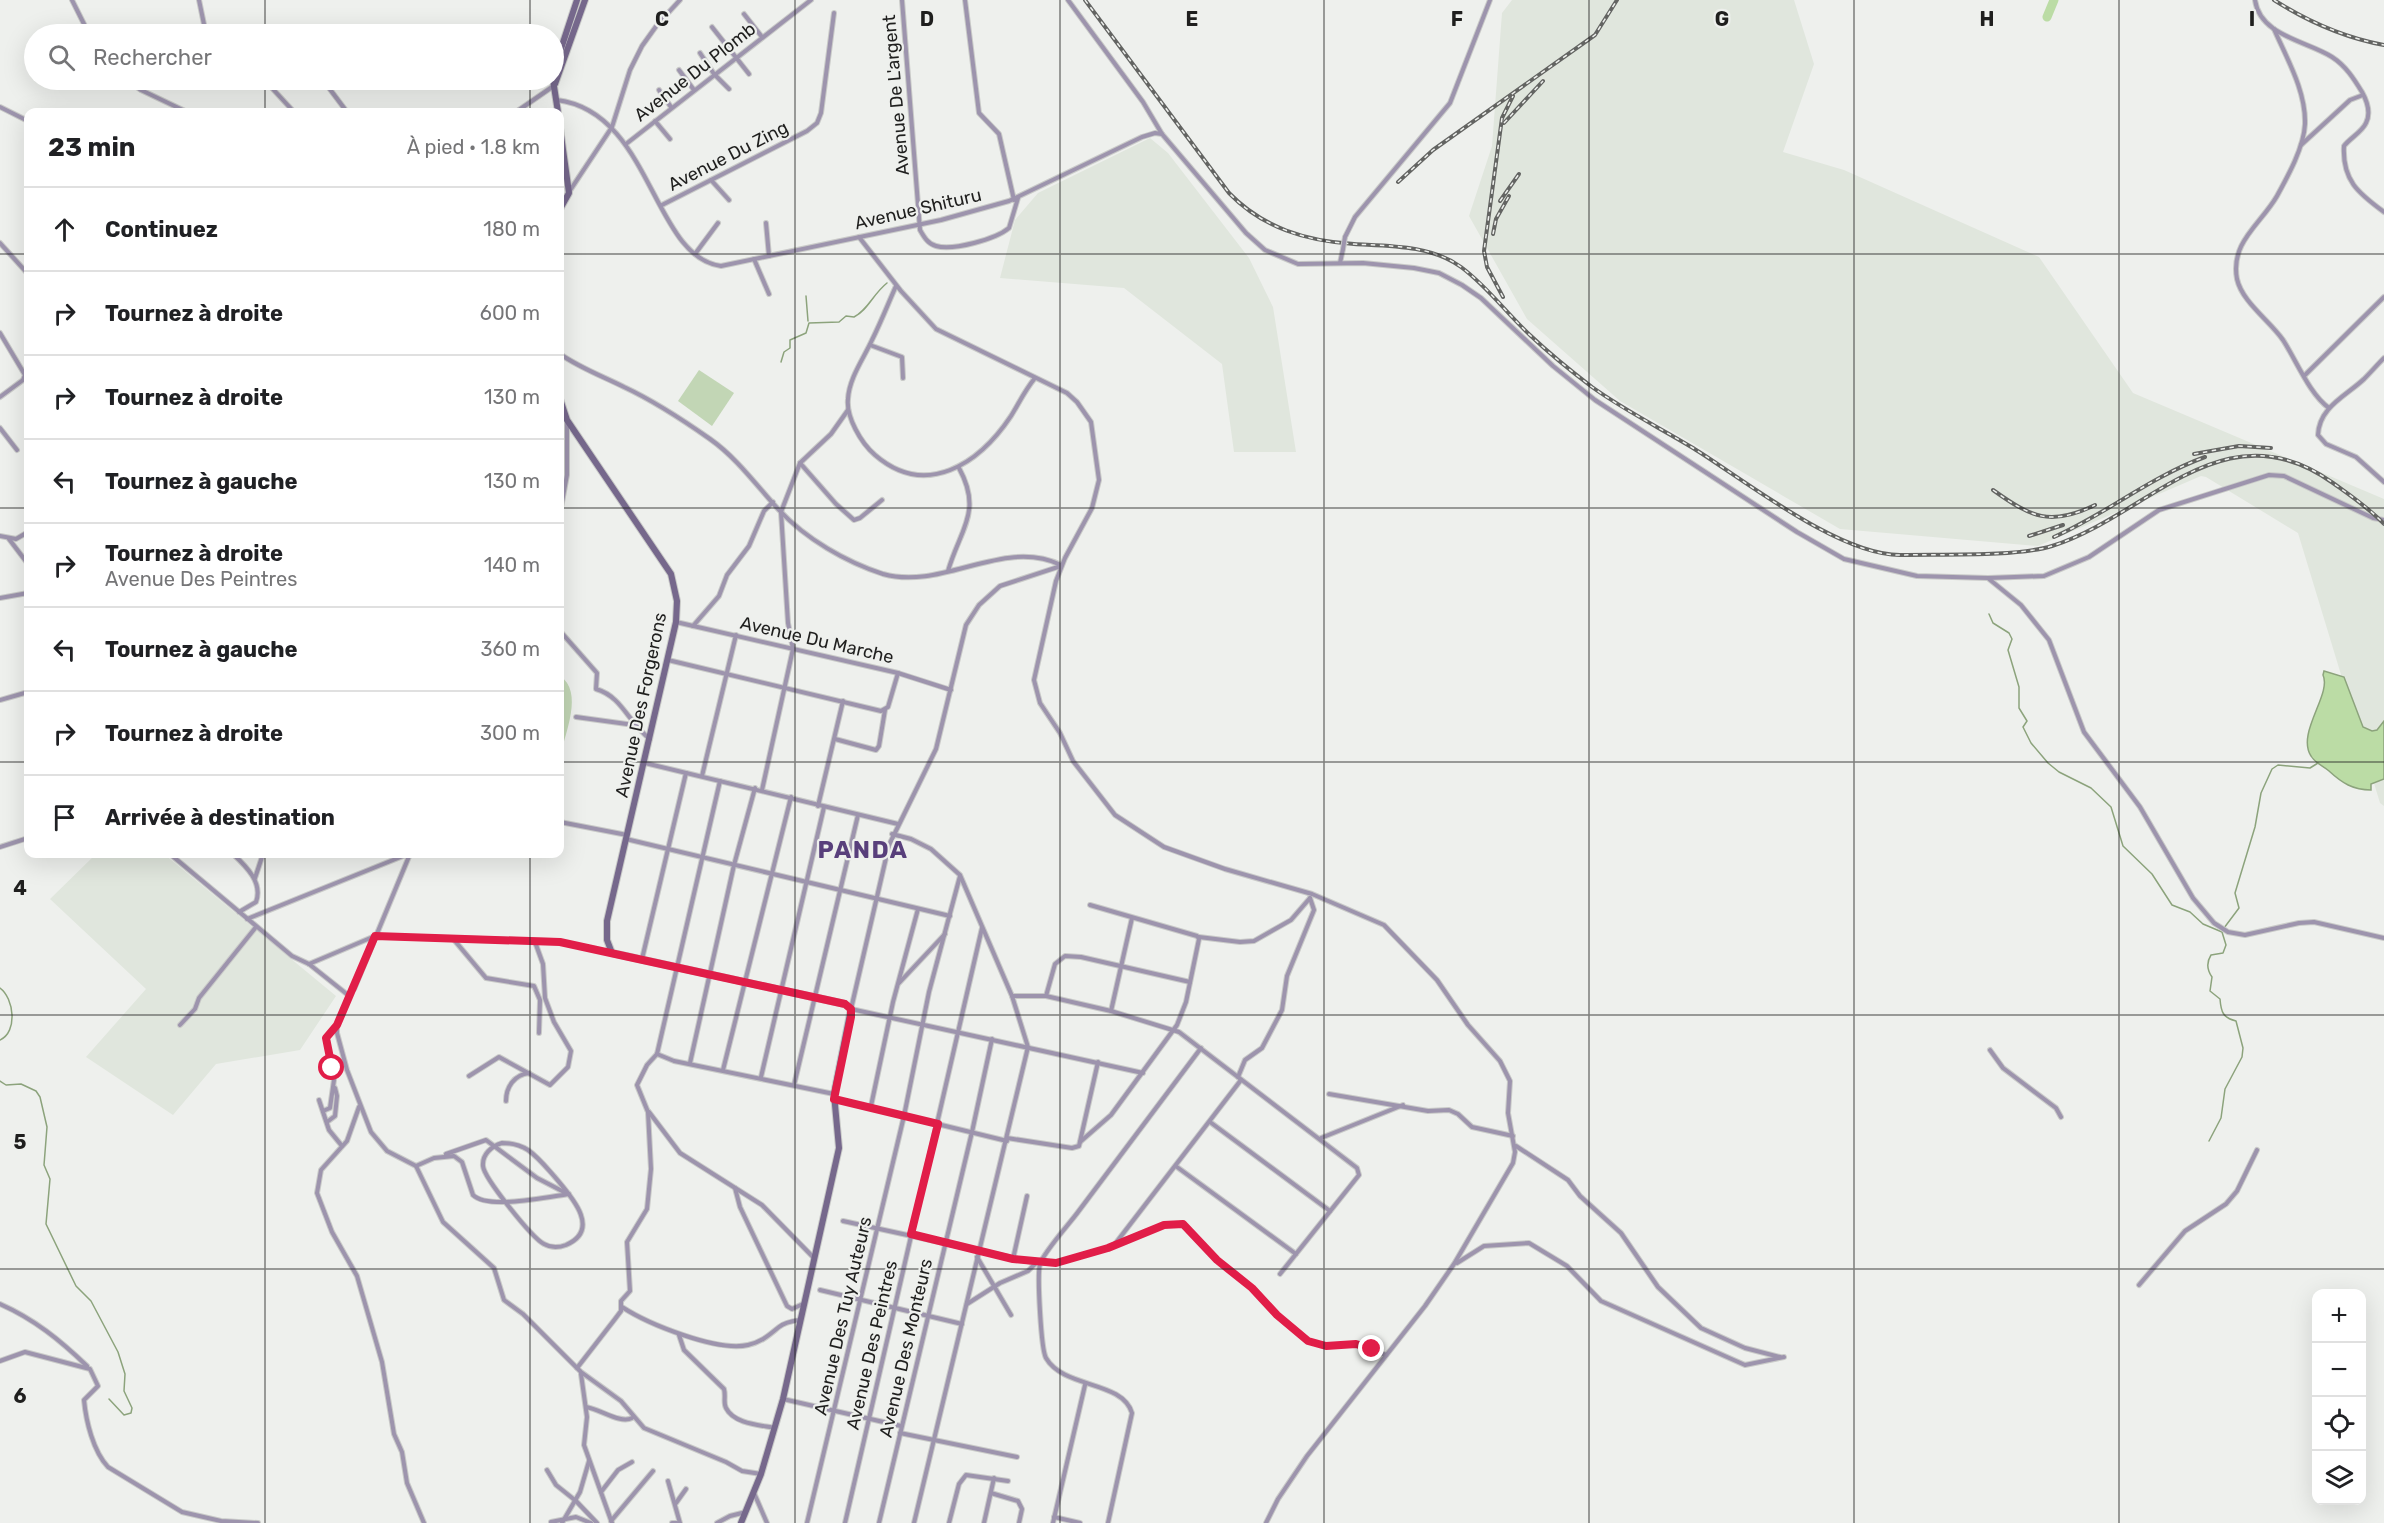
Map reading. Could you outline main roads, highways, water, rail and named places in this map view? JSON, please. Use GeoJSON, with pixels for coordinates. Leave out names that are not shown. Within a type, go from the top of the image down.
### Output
{"type":"FeatureCollection","features":[{"type":"Feature","properties":{"kind":"waterway"},"geometry":{"type":"LineString","coordinates":[[2047,17],[2054,0]]}},
{"type":"Feature","properties":{"kind":"waterway"},"geometry":{"type":"LineString","coordinates":[[781,362],[784,352],[790,348],[790,340],[806,333],[809,323],[839,322],[846,316],[854,317],[887,283]]}},
{"type":"Feature","properties":{"kind":"waterway"},"geometry":{"type":"LineString","coordinates":[[806,296],[808,321]]}},
{"type":"Feature","properties":{"kind":"waterway"},"geometry":{"type":"LineString","coordinates":[[1989,614],[1993,623],[2009,633],[2012,639],[2008,650],[2019,687],[2019,708],[2027,721],[2023,727],[2031,743],[2059,772],[2091,788],[2111,807],[2123,846],[2152,874],[2172,905],[2190,912],[2203,924],[2222,932],[2226,945],[2223,953],[2211,955],[2208,961],[2208,969],[2212,977],[2210,991],[2220,999],[2225,1016],[2236,1021],[2243,1048],[2242,1057],[2225,1089],[2221,1118],[2209,1141]]}},
{"type":"Feature","properties":{"kind":"waterway"},"geometry":{"type":"LineString","coordinates":[[2224,928],[2239,908],[2235,893],[2255,827],[2261,793],[2272,769],[2278,765],[2310,768],[2318,763]]}},
{"type":"Feature","properties":{"kind":"waterway"},"geometry":{"type":"LineString","coordinates":[[0,988],[8,999],[12,1015],[10,1030],[0,1040]]}},
{"type":"Feature","properties":{"kind":"waterway"},"geometry":{"type":"LineString","coordinates":[[0,1081],[6,1085],[21,1084],[36,1091],[40,1097],[47,1127],[44,1165],[50,1179],[46,1224],[76,1286],[91,1301],[118,1352],[125,1374],[124,1391],[132,1408],[131,1413],[124,1415],[109,1399]]}},
{"type":"Feature","properties":{"kind":"railway"},"geometry":{"type":"LineString","coordinates":[[1085,0],[1229,193],[1256,215],[1286,230],[1319,240],[1409,248],[1437,254],[1449,260],[1471,275],[1538,343],[1592,387],[1693,448],[1794,514],[1850,543],[1877,552],[1901,555],[1957,555],[2037,550],[2088,531],[2188,474],[2222,460],[2257,456],[2294,462],[2333,483],[2366,507],[2384,524]]}},
{"type":"Feature","properties":{"kind":"railway"},"geometry":{"type":"LineString","coordinates":[[1398,182],[1433,150],[1595,35],[1617,0]]}},
{"type":"Feature","properties":{"kind":"railway"},"geometry":{"type":"LineString","coordinates":[[2274,0],[2327,28],[2384,45]]}},
{"type":"Feature","properties":{"kind":"railway"},"geometry":{"type":"LineString","coordinates":[[1504,123],[1543,81]]}},
{"type":"Feature","properties":{"kind":"railway"},"geometry":{"type":"LineString","coordinates":[[1503,297],[1487,267],[1484,251],[1502,118],[1513,96]]}},
{"type":"Feature","properties":{"kind":"railway"},"geometry":{"type":"LineString","coordinates":[[1500,201],[1519,174]]}},
{"type":"Feature","properties":{"kind":"railway"},"geometry":{"type":"LineString","coordinates":[[1493,234],[1496,219],[1509,196]]}},
{"type":"Feature","properties":{"kind":"railway"},"geometry":{"type":"LineString","coordinates":[[2194,454],[2239,446],[2271,448]]}},
{"type":"Feature","properties":{"kind":"railway"},"geometry":{"type":"LineString","coordinates":[[2054,537],[2092,518],[2147,485],[2205,457]]}},
{"type":"Feature","properties":{"kind":"railway"},"geometry":{"type":"LineString","coordinates":[[1993,490],[2019,507],[2041,516],[2065,516],[2095,505]]}},
{"type":"Feature","properties":{"kind":"railway"},"geometry":{"type":"LineString","coordinates":[[2029,536],[2063,525]]}},
{"type":"Feature","properties":{"kind":"district","name":"PANDA"},"geometry":{"type":"Point","coordinates":[863,850]}}]}
